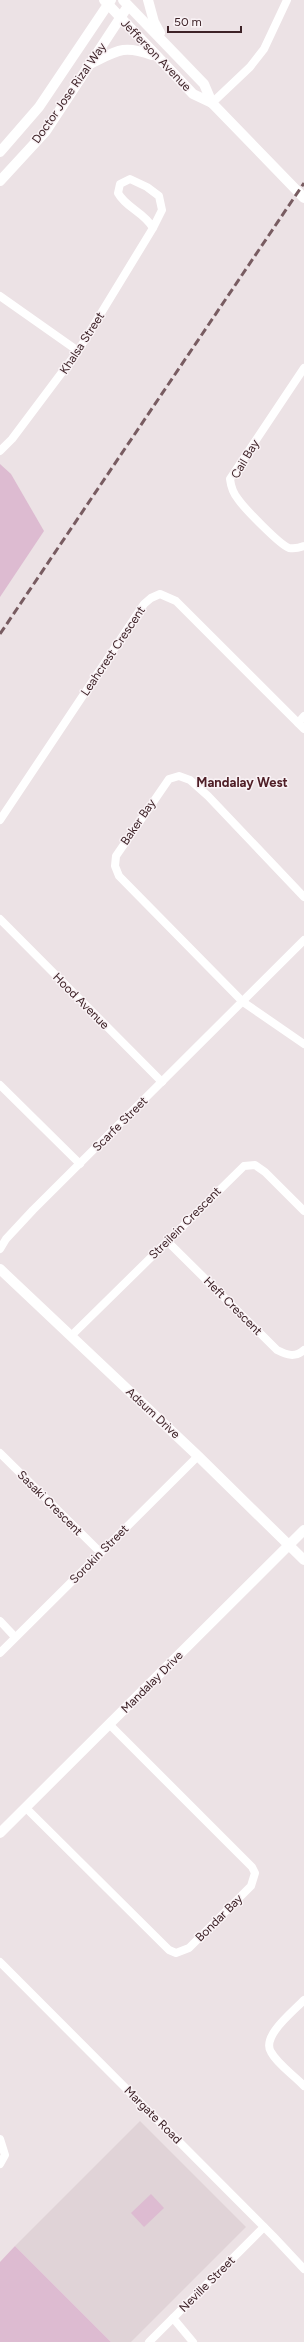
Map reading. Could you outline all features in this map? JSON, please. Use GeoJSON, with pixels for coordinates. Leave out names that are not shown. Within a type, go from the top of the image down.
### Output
{"type":"FeatureCollection","features":[{"type":"Feature","properties":{"kind":"street"},"geometry":{"type":"LineString","coordinates":[[148,0],[154,22],[166,45]]}},
{"type":"Feature","properties":{"kind":"street"},"geometry":{"type":"LineString","coordinates":[[212,103],[250,67],[264,49],[287,0]]}},
{"type":"Feature","properties":{"kind":"street","name":"Jefferson Avenue"},"geometry":{"type":"LineString","coordinates":[[108,1],[120,18],[193,94],[212,103],[304,198]]}},
{"type":"Feature","properties":{"kind":"street","name":"Doctor Jose Rizal Way"},"geometry":{"type":"LineString","coordinates":[[0,152],[39,107],[108,1]]}},
{"type":"Feature","properties":{"kind":"street","name":"Jefferson Avenue"},"geometry":{"type":"LineString","coordinates":[[128,2],[166,45],[204,84],[212,103]]}},
{"type":"Feature","properties":{"kind":"street","name":"Doctor Jose Rizal Way"},"geometry":{"type":"LineString","coordinates":[[0,181],[46,131],[92,63],[120,18],[128,2]]}},
{"type":"Feature","properties":{"kind":"street"},"geometry":{"type":"LineString","coordinates":[[92,63],[118,50],[135,48],[156,56]]}},
{"type":"Feature","properties":{"kind":"street","name":"Khalsa Street"},"geometry":{"type":"LineString","coordinates":[[0,451],[12,439],[78,351],[153,228],[162,210],[159,196],[148,187],[130,179],[120,184],[118,193],[122,200],[147,218],[153,228]]}},
{"type":"Feature","properties":{"kind":"street"},"geometry":{"type":"LineString","coordinates":[[0,296],[78,351]]}},
{"type":"Feature","properties":{"kind":"street","name":"Cail Bay"},"geometry":{"type":"LineString","coordinates":[[304,368],[230,479],[232,489],[238,500],[279,541],[288,548],[298,549],[304,546]]}},
{"type":"Feature","properties":{"kind":"street","name":"Leahcrest Crescent"},"geometry":{"type":"LineString","coordinates":[[0,820],[144,604],[151,598],[160,594],[176,601],[304,729]]}},
{"type":"Feature","properties":{"kind":"street"},"geometry":{"type":"LineString","coordinates":[[298,723],[304,716]]}},
{"type":"Feature","properties":{"kind":"street","name":"Baker Bay"},"geometry":{"type":"LineString","coordinates":[[243,1002],[119,876],[115,866],[116,856],[169,779],[180,776],[190,780],[208,796],[304,897]]}},
{"type":"Feature","properties":{"kind":"street","name":"Hood Avenue"},"geometry":{"type":"LineString","coordinates":[[0,919],[162,1082]]}},
{"type":"Feature","properties":{"kind":"street"},"geometry":{"type":"LineString","coordinates":[[304,940],[243,1002],[304,1044]]}},
{"type":"Feature","properties":{"kind":"street","name":"Scarfe Street"},"geometry":{"type":"LineString","coordinates":[[0,1249],[6,1239],[243,1002]]}},
{"type":"Feature","properties":{"kind":"street"},"geometry":{"type":"LineString","coordinates":[[0,1085],[80,1164]]}},
{"type":"Feature","properties":{"kind":"street","name":"Streilein Crescent"},"geometry":{"type":"LineString","coordinates":[[71,1336],[244,1166],[255,1165],[265,1172],[304,1211]]}},
{"type":"Feature","properties":{"kind":"street","name":"Heft Crescent"},"geometry":{"type":"LineString","coordinates":[[168,1242],[277,1350],[288,1356],[300,1354],[304,1350]]}},
{"type":"Feature","properties":{"kind":"street","name":"Adsum Drive"},"geometry":{"type":"LineString","coordinates":[[0,1269],[198,1456],[304,1560]]}},
{"type":"Feature","properties":{"kind":"street","name":"Sasaki Crescent"},"geometry":{"type":"LineString","coordinates":[[0,1453],[100,1552]]}},
{"type":"Feature","properties":{"kind":"street","name":"Sorokin Street"},"geometry":{"type":"LineString","coordinates":[[0,1653],[198,1456]]}},
{"type":"Feature","properties":{"kind":"street","name":"Mandalay Drive"},"geometry":{"type":"LineString","coordinates":[[0,1833],[304,1530]]}},
{"type":"Feature","properties":{"kind":"street"},"geometry":{"type":"LineString","coordinates":[[0,1621],[16,1637]]}},
{"type":"Feature","properties":{"kind":"street","name":"Bondar Bay"},"geometry":{"type":"LineString","coordinates":[[26,1808],[169,1950],[176,1953],[189,1948],[250,1886],[255,1873],[252,1867],[110,1725]]}},
{"type":"Feature","properties":{"kind":"street","name":"Margate Road"},"geometry":{"type":"LineString","coordinates":[[0,1962],[304,2269]]}},
{"type":"Feature","properties":{"kind":"street"},"geometry":{"type":"LineString","coordinates":[[304,2000],[280,2024],[271,2035],[269,2042],[270,2051],[304,2086]]}},
{"type":"Feature","properties":{"kind":"street"},"geometry":{"type":"LineString","coordinates":[[0,2140],[5,2155],[0,2164]]}},
{"type":"Feature","properties":{"kind":"street","name":"Neville Street"},"geometry":{"type":"LineString","coordinates":[[149,2342],[264,2227]]}},
{"type":"Feature","properties":{"kind":"street"},"geometry":{"type":"LineString","coordinates":[[174,2318],[194,2342]]}},
{"type":"Feature","properties":{"kind":"shaded area"},"geometry":{"type":"Polygon","coordinates":[[[0,464],[11,474],[44,531],[0,597],[0,464]]]}},
{"type":"Feature","properties":{"kind":"shaded area"},"geometry":{"type":"Polygon","coordinates":[[[140,2121],[246,2227],[131,2342],[111,2342],[15,2246],[140,2121]]]}},
{"type":"Feature","properties":{"kind":"shaded area"},"geometry":{"type":"Polygon","coordinates":[[[151,2194],[164,2208],[144,2227],[131,2213],[151,2194]]]}},
{"type":"Feature","properties":{"kind":"shaded area"},"geometry":{"type":"Polygon","coordinates":[[[15,2246],[111,2342],[0,2342],[0,2262],[15,2246]]]}},
{"type":"Feature","properties":{"kind":"railway"},"geometry":{"type":"LineString","coordinates":[[0,634],[304,183]]}},
{"type":"Feature","properties":{"kind":"district","name":"Mandalay West"},"geometry":{"type":"Point","coordinates":[242,782]}}]}
